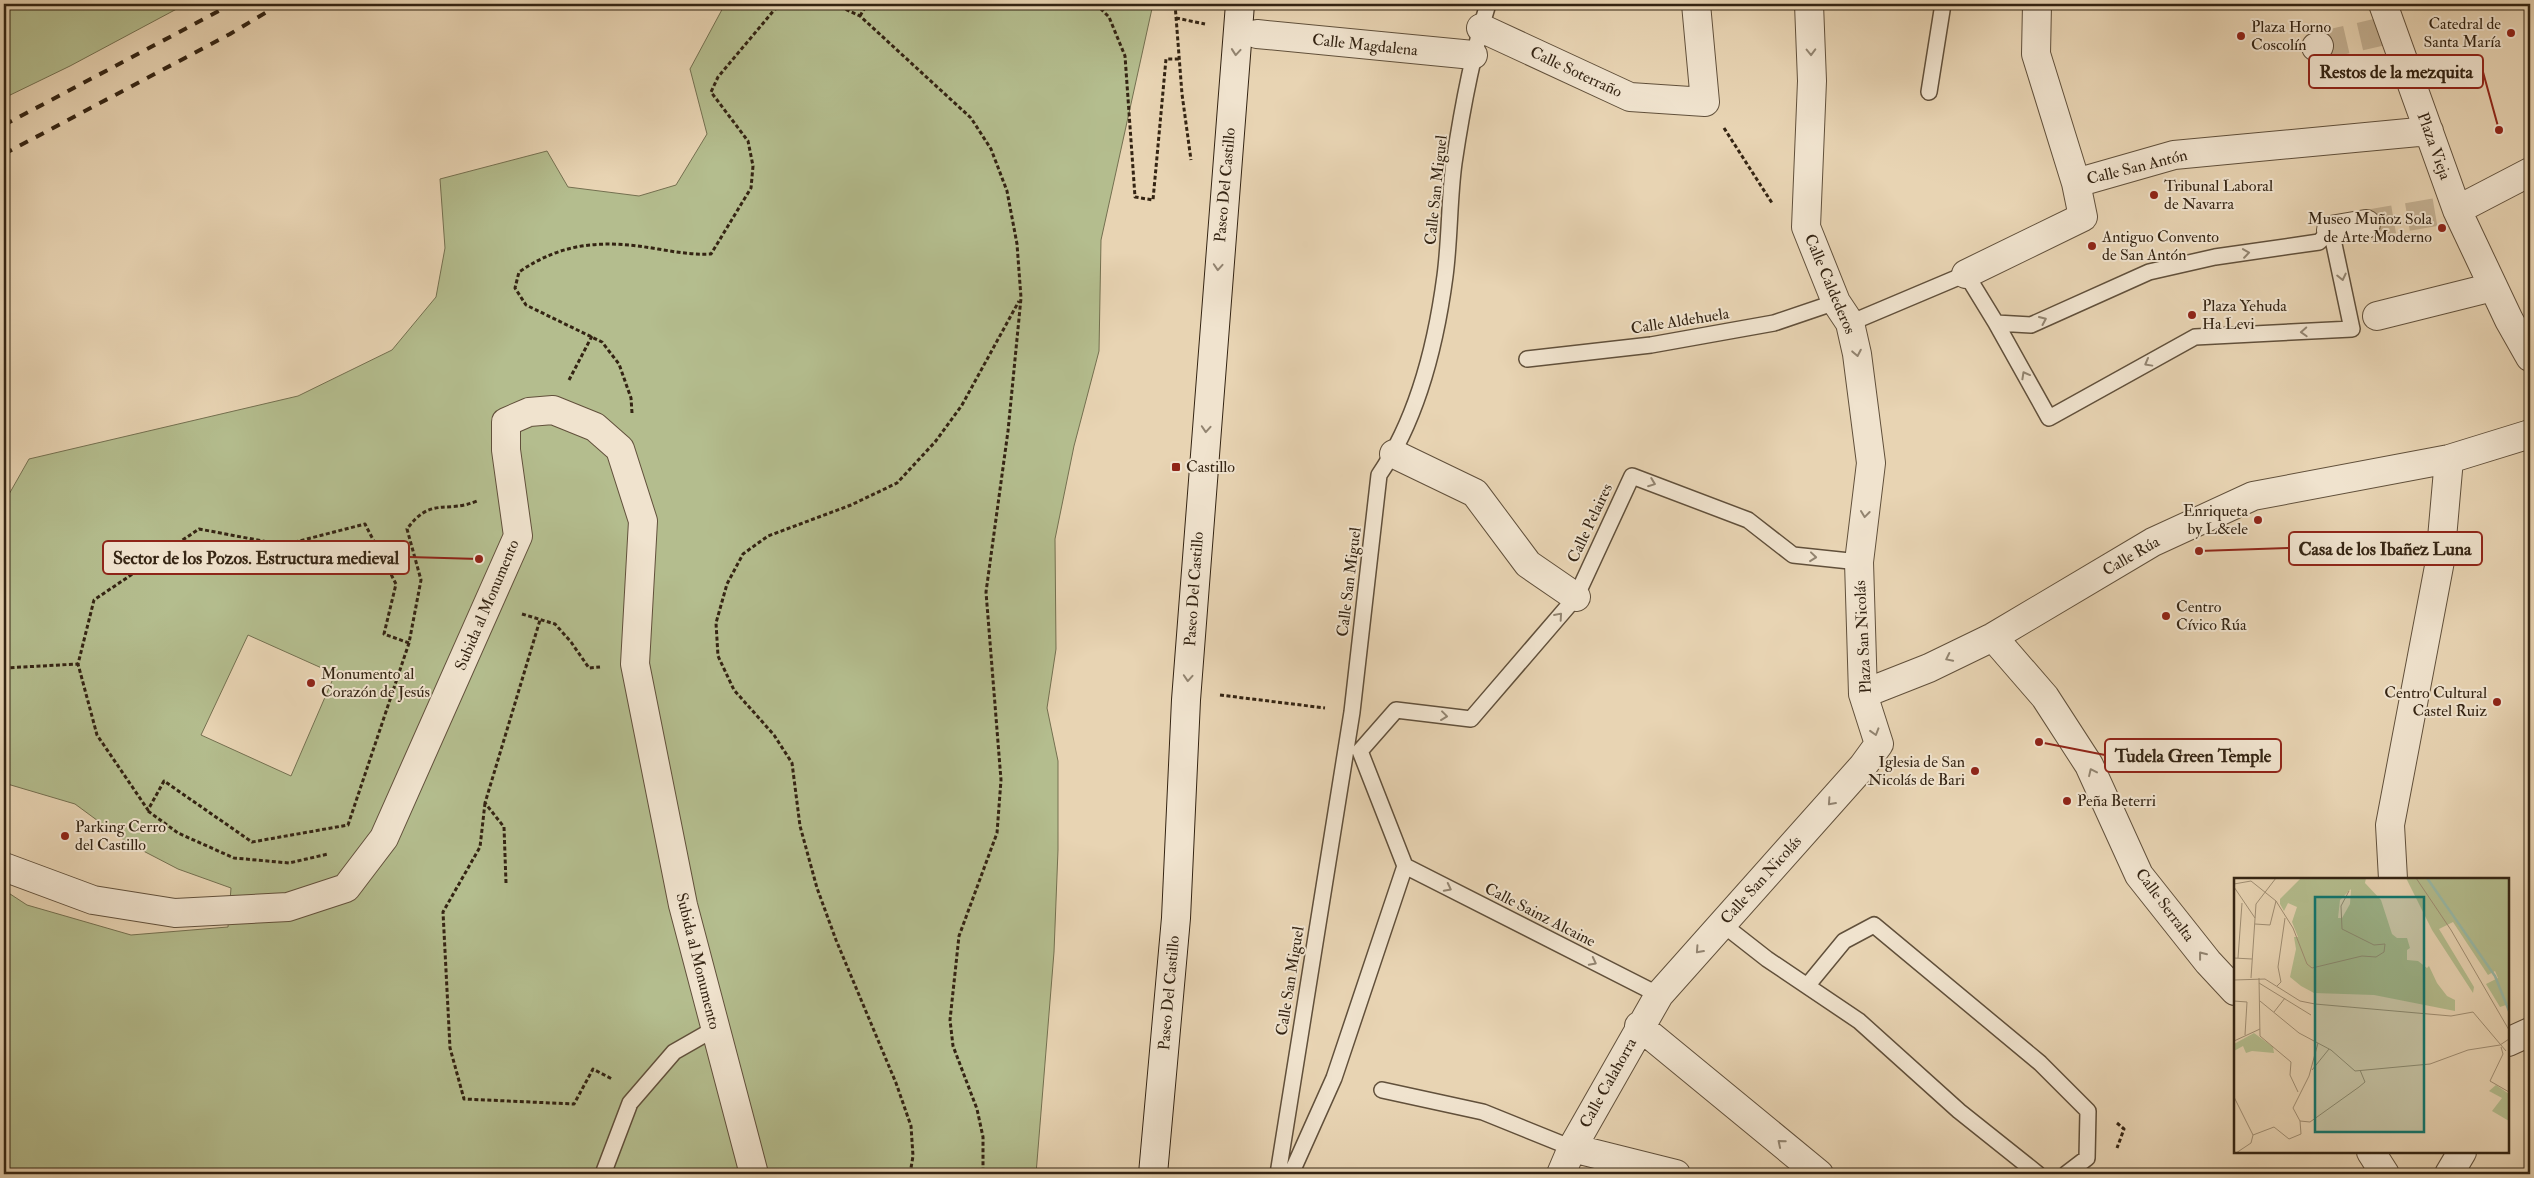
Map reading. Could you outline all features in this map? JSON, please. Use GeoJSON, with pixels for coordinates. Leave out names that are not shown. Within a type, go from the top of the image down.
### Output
{"type":"FeatureCollection","features":[{"type":"Feature","properties":{"kind":"street","name":"Paseo Del Castillo"},"geometry":{"type":"LineString","coordinates":[[1153,1174],[1176,918],[1186,700],[1240,4]]}},
{"type":"Feature","properties":{"kind":"street","name":"Calle Soterraño"},"geometry":{"type":"LineString","coordinates":[[1484,16],[1630,97],[1705,102],[1696,4]]}},
{"type":"Feature","properties":{"kind":"street","name":"Calle Caldederos"},"geometry":{"type":"LineString","coordinates":[[1809,4],[1812,82],[1806,227],[1843,313],[1858,354],[1871,463],[1859,562]]}},
{"type":"Feature","properties":{"kind":"street"},"geometry":{"type":"LineString","coordinates":[[2038,4],[2036,54],[2076,183]]}},
{"type":"Feature","properties":{"kind":"street","name":"Plaza Vieja"},"geometry":{"type":"LineString","coordinates":[[2383,4],[2388,30],[2429,131],[2453,210],[2530,357]]}},
{"type":"Feature","properties":{"kind":"street","name":"Calle Magdalena"},"geometry":{"type":"LineString","coordinates":[[1257,34],[1473,56]]}},
{"type":"Feature","properties":{"kind":"street","name":"Calle San Antón"},"geometry":{"type":"LineString","coordinates":[[1966,274],[2083,217],[2076,183],[2174,155],[2429,131]]}},
{"type":"Feature","properties":{"kind":"street"},"geometry":{"type":"LineString","coordinates":[[2453,210],[2530,172]]}},
{"type":"Feature","properties":{"kind":"street"},"geometry":{"type":"LineString","coordinates":[[2331,230],[2366,224]]}},
{"type":"Feature","properties":{"kind":"street"},"geometry":{"type":"LineString","coordinates":[[2377,316],[2493,287]]}},
{"type":"Feature","properties":{"kind":"street","name":"Subida al Monumento"},"geometry":{"type":"LineString","coordinates":[[4,867],[93,900],[175,913],[288,907],[346,888],[384,838],[518,536],[510,488],[506,450],[506,422],[529,412],[553,410],[595,427],[620,449],[643,521],[635,664],[683,905],[754,1174]]}},
{"type":"Feature","properties":{"kind":"street","name":"Calle Rúa"},"geometry":{"type":"LineString","coordinates":[[1863,694],[1929,668],[1992,637],[2153,542],[2253,496],[2449,460],[2530,434]]}},
{"type":"Feature","properties":{"kind":"street"},"geometry":{"type":"LineString","coordinates":[[1394,454],[1475,493],[1528,564],[1576,597]]}},
{"type":"Feature","properties":{"kind":"street"},"geometry":{"type":"LineString","coordinates":[[2393,878],[2390,825],[2440,561],[2449,460]]}},
{"type":"Feature","properties":{"kind":"street","name":"Plaza San Nicolás"},"geometry":{"type":"LineString","coordinates":[[1859,562],[1863,694],[1879,744],[1863,766]]}},
{"type":"Feature","properties":{"kind":"street","name":"Calle Serralta"},"geometry":{"type":"LineString","coordinates":[[1992,637],[2045,697],[2089,765],[2140,875],[2208,962],[2234,989]]}},
{"type":"Feature","properties":{"kind":"street","name":"Calle San Nicolás"},"geometry":{"type":"LineString","coordinates":[[1658,994],[1863,766]]}},
{"type":"Feature","properties":{"kind":"street","name":"Calle Calahorra"},"geometry":{"type":"LineString","coordinates":[[1561,1174],[1572,1148],[1658,994]]}},
{"type":"Feature","properties":{"kind":"street"},"geometry":{"type":"LineString","coordinates":[[1639,1026],[1819,1174]]}},
{"type":"Feature","properties":{"kind":"street"},"geometry":{"type":"LineString","coordinates":[[2509,1042],[2530,1032]]}},
{"type":"Feature","properties":{"kind":"street"},"geometry":{"type":"LineString","coordinates":[[1572,1148],[1676,1174]]}},
{"type":"Feature","properties":{"kind":"street"},"geometry":{"type":"LineString","coordinates":[[2372,1153],[2385,1174]]}},
{"type":"Feature","properties":{"kind":"street"},"geometry":{"type":"LineString","coordinates":[[2449,1174],[2461,1153]]}},
{"type":"Feature","properties":{"kind":"lane"},"geometry":{"type":"LineString","coordinates":[[1929,92],[1943,4]]}},
{"type":"Feature","properties":{"kind":"lane","name":"Calle San Miguel"},"geometry":{"type":"LineString","coordinates":[[1278,1174],[1352,712],[1379,475],[1394,454],[1412,413],[1431,351],[1445,276],[1454,164],[1473,56],[1484,16]]}},
{"type":"Feature","properties":{"kind":"lane"},"geometry":{"type":"LineString","coordinates":[[1996,322],[2031,326],[2149,272],[2215,257],[2319,242],[2331,230]]}},
{"type":"Feature","properties":{"kind":"lane"},"geometry":{"type":"LineString","coordinates":[[1966,274],[1996,322],[2048,418],[2195,337],[2352,329],[2331,230]]}},
{"type":"Feature","properties":{"kind":"lane","name":"Calle San Antón"},"geometry":{"type":"LineString","coordinates":[[1843,313],[1966,274]]}},
{"type":"Feature","properties":{"kind":"lane","name":"Calle Aldehuela"},"geometry":{"type":"LineString","coordinates":[[1527,359],[1651,345],[1843,313]]}},
{"type":"Feature","properties":{"kind":"lane","name":"Calle Pelaires"},"geometry":{"type":"LineString","coordinates":[[1405,866],[1360,750],[1396,710],[1471,719],[1576,597],[1632,476],[1748,520],[1793,555],[1859,562]]}},
{"type":"Feature","properties":{"kind":"lane"},"geometry":{"type":"LineString","coordinates":[[1291,1174],[1334,1078],[1405,866]]}},
{"type":"Feature","properties":{"kind":"lane","name":"Calle Sainz Alcaine"},"geometry":{"type":"LineString","coordinates":[[1405,866],[1658,994]]}},
{"type":"Feature","properties":{"kind":"lane"},"geometry":{"type":"LineString","coordinates":[[1721,923],[1767,959],[1860,1020],[1959,1111],[2038,1174]]}},
{"type":"Feature","properties":{"kind":"lane"},"geometry":{"type":"LineString","coordinates":[[1807,986],[1844,940],[1874,925],[2040,1063],[2088,1111],[2087,1158],[2066,1174]]}},
{"type":"Feature","properties":{"kind":"lane"},"geometry":{"type":"LineString","coordinates":[[603,1174],[630,1103],[674,1052],[716,1028]]}},
{"type":"Feature","properties":{"kind":"lane"},"geometry":{"type":"LineString","coordinates":[[1382,1090],[1483,1112],[1572,1148]]}},
{"type":"Feature","properties":{"kind":"path"},"geometry":{"type":"LineString","coordinates":[[620,449],[634,430],[631,398],[619,364],[602,342],[526,305],[515,288],[519,272],[540,258],[576,246],[605,242],[693,255],[710,254],[751,188],[753,166],[748,141],[711,92],[718,77],[775,9],[791,4]]}},
{"type":"Feature","properties":{"kind":"path"},"geometry":{"type":"LineString","coordinates":[[834,4],[860,16],[971,118],[990,149],[1007,191],[1017,244],[1021,298],[1008,432],[986,592],[1001,780],[997,833],[959,936],[950,1020],[953,1046],[977,1109],[983,1137],[983,1174]]}},
{"type":"Feature","properties":{"kind":"path"},"geometry":{"type":"LineString","coordinates":[[860,16],[867,4]]}},
{"type":"Feature","properties":{"kind":"path"},"geometry":{"type":"LineString","coordinates":[[1096,4],[1109,17],[1125,56],[1136,197],[1153,200],[1166,59],[1180,59]]}},
{"type":"Feature","properties":{"kind":"path"},"geometry":{"type":"LineString","coordinates":[[1175,4],[1182,94],[1192,170]]}},
{"type":"Feature","properties":{"kind":"path"},"geometry":{"type":"LineString","coordinates":[[910,1174],[914,1156],[912,1126],[836,940],[817,888],[800,826],[792,763],[774,735],[734,690],[718,656],[716,623],[727,584],[743,554],[768,536],[851,505],[897,482],[929,449],[962,406],[1021,298]]}},
{"type":"Feature","properties":{"kind":"path"},"geometry":{"type":"LineString","coordinates":[[553,410],[592,336]]}},
{"type":"Feature","properties":{"kind":"path"},"geometry":{"type":"LineString","coordinates":[[148,810],[164,781],[252,842],[348,825],[409,643],[421,580],[408,529],[418,514],[434,508],[466,506],[510,488]]}},
{"type":"Feature","properties":{"kind":"path"},"geometry":{"type":"LineString","coordinates":[[332,854],[289,863],[234,858],[178,832],[148,810],[96,735],[78,664],[94,600],[199,529],[284,545],[365,524],[396,584],[384,634],[409,643]]}},
{"type":"Feature","properties":{"kind":"path"},"geometry":{"type":"LineString","coordinates":[[489,604],[555,624],[589,668],[635,664]]}},
{"type":"Feature","properties":{"kind":"path"},"geometry":{"type":"LineString","coordinates":[[540,620],[485,803],[480,847],[443,912],[450,1048],[464,1099],[574,1104],[593,1069],[614,1080]]}},
{"type":"Feature","properties":{"kind":"path"},"geometry":{"type":"LineString","coordinates":[[4,668],[78,664]]}},
{"type":"Feature","properties":{"kind":"path"},"geometry":{"type":"LineString","coordinates":[[1211,694],[1352,712]]}},
{"type":"Feature","properties":{"kind":"path"},"geometry":{"type":"LineString","coordinates":[[485,803],[504,827],[506,883]]}},
{"type":"Feature","properties":{"kind":"green space"},"geometry":{"type":"Polygon","coordinates":[[[4,4],[186,4],[70,66],[4,98],[4,4]]]}},
{"type":"Feature","properties":{"kind":"green space"},"geometry":{"type":"Polygon","coordinates":[[[725,4],[1153,4],[1101,240],[1099,351],[1074,446],[1055,539],[1056,649],[1047,708],[1058,761],[1058,850],[1054,952],[1036,1174],[4,1174],[4,890],[27,905],[131,935],[228,927],[231,888],[178,869],[128,843],[75,804],[4,783],[4,503],[29,459],[298,396],[392,350],[436,297],[445,248],[440,179],[547,151],[568,187],[639,196],[676,185],[707,134],[690,69],[725,4]],[[248,635],[201,735],[291,776],[335,674],[248,635]]]}},
{"type":"Feature","properties":{"kind":"tunnel"},"geometry":{"type":"LineString","coordinates":[[2319,46],[2384,31]]}},
{"type":"Feature","properties":{"kind":"tunnel"},"geometry":{"type":"LineString","coordinates":[[2366,224],[2448,210]]}},
{"type":"Feature","properties":{"kind":"railway"},"geometry":{"type":"LineString","coordinates":[[4,125],[232,4]]}},
{"type":"Feature","properties":{"kind":"railway"},"geometry":{"type":"LineString","coordinates":[[4,154],[230,34],[280,4]]}},
{"type":"Feature","properties":{"kind":"place","name":"Catedral de Santa María"},"geometry":{"type":"Point","coordinates":[2511,33]}},
{"type":"Feature","properties":{"kind":"place","name":"Plaza Horno Coscolín"},"geometry":{"type":"Point","coordinates":[2241,36]}},
{"type":"Feature","properties":{"kind":"place","name":"Restos de la mezquita"},"geometry":{"type":"Point","coordinates":[2499,130]}},
{"type":"Feature","properties":{"kind":"place","name":"Tribunal Laboral de Navarra"},"geometry":{"type":"Point","coordinates":[2154,195]}},
{"type":"Feature","properties":{"kind":"place","name":"Museo Muñoz Sola de Arte Moderno"},"geometry":{"type":"Point","coordinates":[2442,228]}},
{"type":"Feature","properties":{"kind":"place","name":"Antiguo Convento de San Antón"},"geometry":{"type":"Point","coordinates":[2092,246]}},
{"type":"Feature","properties":{"kind":"place","name":"Plaza Yehuda Ha Levi"},"geometry":{"type":"Point","coordinates":[2192,315]}},
{"type":"Feature","properties":{"kind":"place","name":"Castillo"},"geometry":{"type":"Point","coordinates":[1176,467]}},
{"type":"Feature","properties":{"kind":"place","name":"Enriqueta by L&ele"},"geometry":{"type":"Point","coordinates":[2258,520]}},
{"type":"Feature","properties":{"kind":"place","name":"Casa de los Ibañez Luna"},"geometry":{"type":"Point","coordinates":[2199,551]}},
{"type":"Feature","properties":{"kind":"place","name":"Sector de los Pozos. Estructura medieval"},"geometry":{"type":"Point","coordinates":[479,559]}},
{"type":"Feature","properties":{"kind":"place","name":"Centro Cívico Rúa"},"geometry":{"type":"Point","coordinates":[2166,616]}},
{"type":"Feature","properties":{"kind":"place","name":"Monumento al Corazón de Jesús"},"geometry":{"type":"Point","coordinates":[311,683]}},
{"type":"Feature","properties":{"kind":"place","name":"Centro Cultural Castel Ruiz"},"geometry":{"type":"Point","coordinates":[2497,702]}},
{"type":"Feature","properties":{"kind":"place","name":"Tudela Green Temple"},"geometry":{"type":"Point","coordinates":[2039,742]}},
{"type":"Feature","properties":{"kind":"place","name":"Iglesia de San Nicolás de Bari"},"geometry":{"type":"Point","coordinates":[1975,771]}},
{"type":"Feature","properties":{"kind":"place","name":"Peña Beterri"},"geometry":{"type":"Point","coordinates":[2067,801]}},
{"type":"Feature","properties":{"kind":"place","name":"Parking Cerro del Castillo"},"geometry":{"type":"Point","coordinates":[65,836]}}]}
